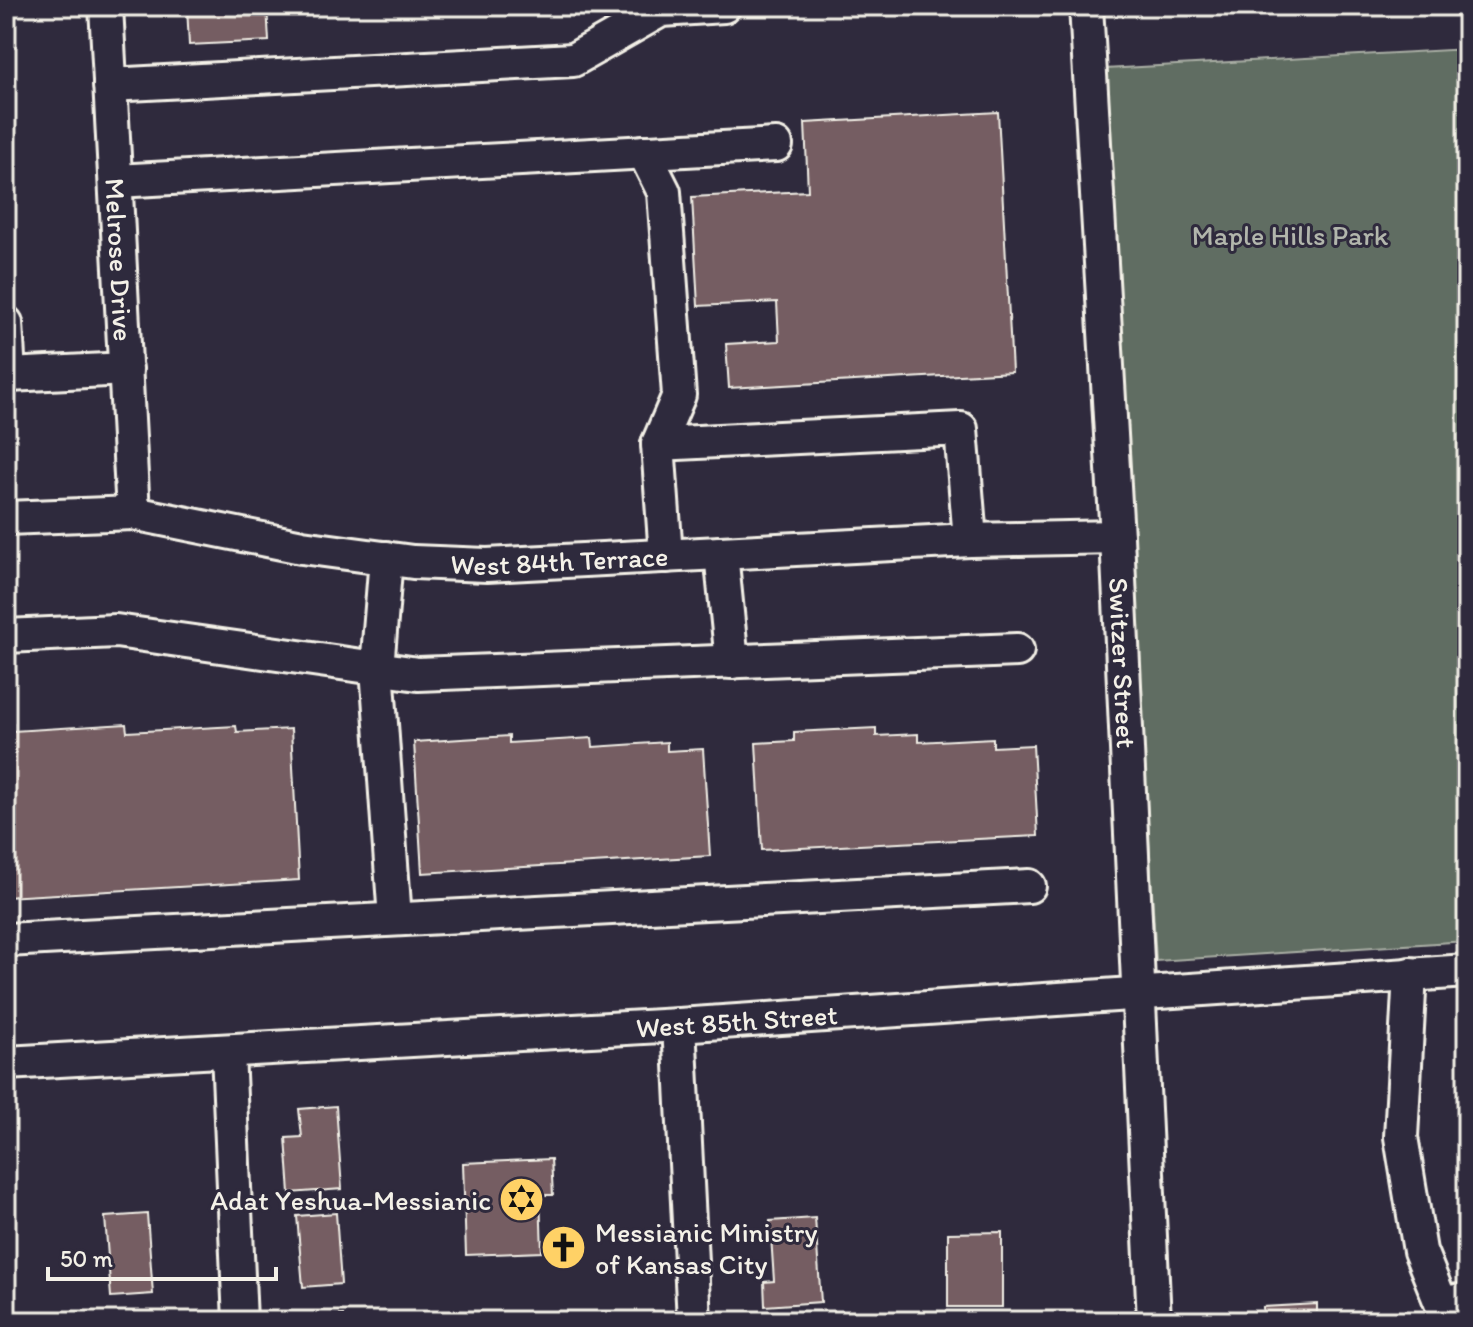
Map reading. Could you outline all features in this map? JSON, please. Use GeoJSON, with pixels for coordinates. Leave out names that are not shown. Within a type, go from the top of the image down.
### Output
{"type":"FeatureCollection","features":[{"type":"Feature","properties":{"kind":"street","name":"Melrose Drive"},"geometry":{"type":"LineString","coordinates":[[106,6],[133,513]]}},
{"type":"Feature","properties":{"kind":"street"},"geometry":{"type":"LineString","coordinates":[[110,85],[573,60],[661,10],[724,6]]}},
{"type":"Feature","properties":{"kind":"street","name":"Switzer Street"},"geometry":{"type":"LineString","coordinates":[[1086,6],[1117,537],[1136,993],[1154,1321]]}},
{"type":"Feature","properties":{"kind":"street"},"geometry":{"type":"LineString","coordinates":[[116,181],[776,145]]}},
{"type":"Feature","properties":{"kind":"street"},"geometry":{"type":"LineString","coordinates":[[644,152],[664,192],[679,395],[658,444],[666,556]]}},
{"type":"Feature","properties":{"kind":"street"},"geometry":{"type":"LineString","coordinates":[[6,323],[7,376],[126,369]]}},
{"type":"Feature","properties":{"kind":"street"},"geometry":{"type":"LineString","coordinates":[[658,444],[961,429],[970,540]]}},
{"type":"Feature","properties":{"kind":"street","name":"West 84th Terrace"},"geometry":{"type":"LineString","coordinates":[[6,518],[133,513],[302,547],[386,558],[487,565],[970,540],[1117,537]]}},
{"type":"Feature","properties":{"kind":"street"},"geometry":{"type":"LineString","coordinates":[[721,553],[732,662]]}},
{"type":"Feature","properties":{"kind":"street"},"geometry":{"type":"LineString","coordinates":[[386,558],[377,668],[395,919]]}},
{"type":"Feature","properties":{"kind":"street"},"geometry":{"type":"LineString","coordinates":[[6,636],[116,631],[418,674],[1017,650]]}},
{"type":"Feature","properties":{"kind":"street"},"geometry":{"type":"LineString","coordinates":[[6,940],[1029,886]]}},
{"type":"Feature","properties":{"kind":"street","name":"West 85th Street"},"geometry":{"type":"LineString","coordinates":[[6,1063],[679,1025],[1467,971]]}},
{"type":"Feature","properties":{"kind":"street"},"geometry":{"type":"LineString","coordinates":[[1410,974],[1401,1137],[1420,1251],[1441,1303],[1467,1300]]}},
{"type":"Feature","properties":{"kind":"street"},"geometry":{"type":"LineString","coordinates":[[679,1025],[694,1321]]}},
{"type":"Feature","properties":{"kind":"street"},"geometry":{"type":"LineString","coordinates":[[228,1052],[240,1321]]}},
{"type":"Feature","properties":{"kind":"green space","name":"Maple Hills Park"},"geometry":{"type":"Polygon","coordinates":[[[1467,49],[1467,941],[1156,961],[1105,69],[1467,49]]]}},
{"type":"Feature","properties":{"kind":"building"},"geometry":{"type":"Polygon","coordinates":[[[187,6],[267,6],[269,41],[189,45],[187,6]]]}},
{"type":"Feature","properties":{"kind":"building"},"geometry":{"type":"Polygon","coordinates":[[[998,112],[1012,372],[729,388],[726,344],[779,341],[777,302],[698,306],[692,197],[808,191],[805,123],[998,112]]]}},
{"type":"Feature","properties":{"kind":"building"},"geometry":{"type":"Polygon","coordinates":[[[6,724],[13,724],[13,731],[126,724],[127,732],[236,726],[237,732],[291,729],[299,880],[6,897],[6,724]]]}},
{"type":"Feature","properties":{"kind":"building"},"geometry":{"type":"Polygon","coordinates":[[[876,728],[876,736],[918,734],[918,742],[993,738],[993,747],[1033,745],[1038,836],[762,850],[756,743],[794,741],[794,732],[876,728]]]}},
{"type":"Feature","properties":{"kind":"building"},"geometry":{"type":"Polygon","coordinates":[[[509,736],[509,743],[592,738],[593,747],[667,742],[667,751],[703,749],[710,856],[422,873],[414,742],[509,736]]]}},
{"type":"Feature","properties":{"kind":"building"},"geometry":{"type":"Polygon","coordinates":[[[336,1106],[342,1189],[290,1193],[286,1138],[302,1137],[299,1109],[336,1106]]]}},
{"type":"Feature","properties":{"kind":"building"},"geometry":{"type":"Polygon","coordinates":[[[551,1159],[553,1195],[540,1195],[542,1252],[466,1255],[463,1163],[551,1159]]]}},
{"type":"Feature","properties":{"kind":"building"},"geometry":{"type":"Polygon","coordinates":[[[336,1213],[341,1284],[303,1287],[297,1216],[336,1213]]]}},
{"type":"Feature","properties":{"kind":"building"},"geometry":{"type":"Polygon","coordinates":[[[147,1214],[153,1294],[111,1297],[105,1217],[147,1214]]]}},
{"type":"Feature","properties":{"kind":"building"},"geometry":{"type":"Polygon","coordinates":[[[815,1218],[821,1302],[765,1306],[764,1282],[774,1281],[770,1221],[815,1218]]]}},
{"type":"Feature","properties":{"kind":"building"},"geometry":{"type":"Polygon","coordinates":[[[1002,1232],[1002,1307],[948,1307],[948,1233],[1002,1232]]]}},
{"type":"Feature","properties":{"kind":"building"},"geometry":{"type":"Polygon","coordinates":[[[1317,1304],[1317,1321],[1264,1321],[1263,1307],[1317,1304]]]}},
{"type":"Feature","properties":{"kind":"building"},"geometry":{"type":"Polygon","coordinates":[[[343,1315],[343,1321],[303,1321],[303,1318],[343,1315]]]}},
{"type":"Feature","properties":{"kind":"place","name":"Adat Yeshua-Messianic"},"geometry":{"type":"Point","coordinates":[522,1200]}},
{"type":"Feature","properties":{"kind":"place","name":"Messianic Ministry of Kansas City"},"geometry":{"type":"Point","coordinates":[564,1248]}}]}
